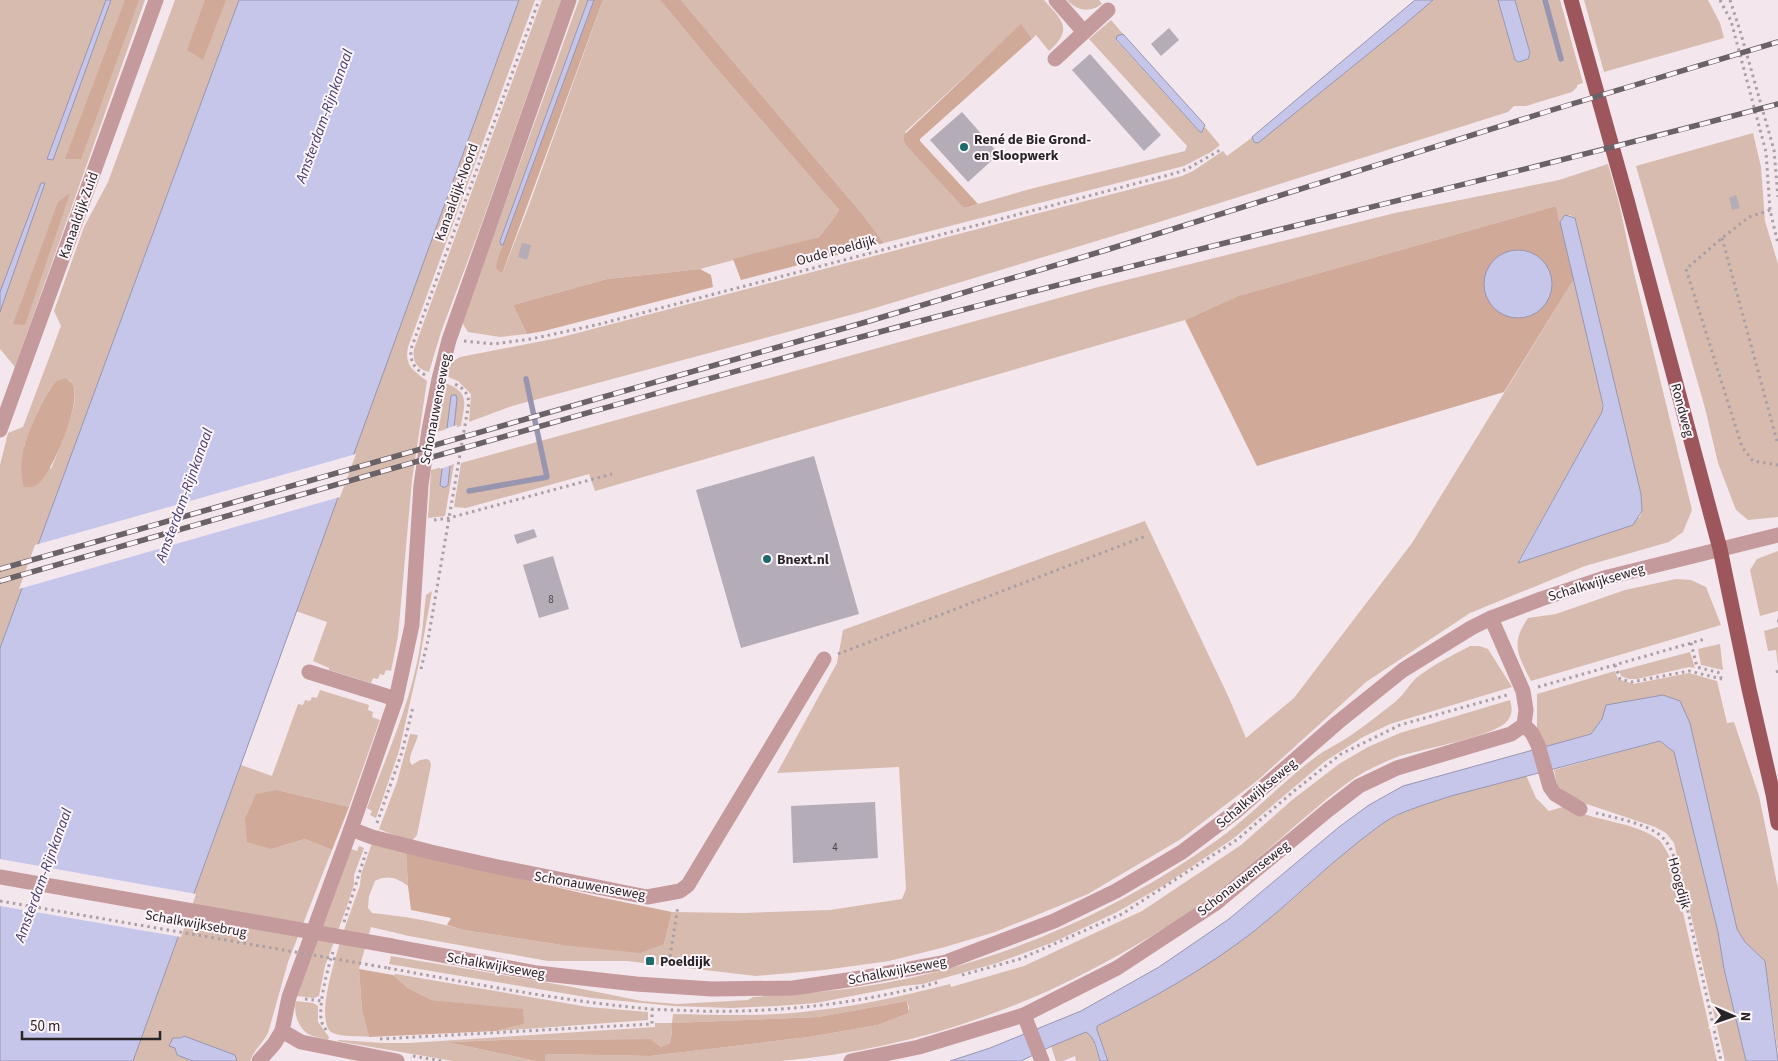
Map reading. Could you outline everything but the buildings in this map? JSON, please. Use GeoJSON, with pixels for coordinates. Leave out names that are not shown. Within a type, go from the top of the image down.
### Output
{"type":"FeatureCollection","features":[{"type":"Feature","properties":{"kind":"main road","name":"Rondweg"},"geometry":{"type":"LineString","coordinates":[[1571,0],[1627,200],[1720,549],[1778,823]]}},
{"type":"Feature","properties":{"kind":"street","name":"Kanaaldijk Zuid"},"geometry":{"type":"LineString","coordinates":[[0,430],[156,0]]}},
{"type":"Feature","properties":{"kind":"street","name":"Schonauwenseweg"},"geometry":{"type":"LineString","coordinates":[[259,1061],[274,1044],[282,1031],[289,997],[352,829],[396,699],[412,626],[421,485],[429,430],[448,340],[569,0]]}},
{"type":"Feature","properties":{"kind":"street"},"geometry":{"type":"LineString","coordinates":[[1056,0],[1084,32]]}},
{"type":"Feature","properties":{"kind":"street"},"geometry":{"type":"LineString","coordinates":[[1055,59],[1108,10]]}},
{"type":"Feature","properties":{"kind":"street","name":"Schalkwijkseweg"},"geometry":{"type":"LineString","coordinates":[[0,877],[537,973],[636,984],[712,989],[793,988],[861,978],[946,962],[1054,921],[1116,891],[1182,852],[1235,812],[1338,723],[1404,670],[1491,618],[1604,578],[1778,535]]}},
{"type":"Feature","properties":{"kind":"street"},"geometry":{"type":"LineString","coordinates":[[1491,618],[1523,691],[1526,710],[1524,725],[1532,733],[1538,745],[1546,777],[1555,794],[1580,809]]}},
{"type":"Feature","properties":{"kind":"street","name":"Schonauwenseweg"},"geometry":{"type":"LineString","coordinates":[[352,829],[431,852],[498,868],[647,897],[680,891],[688,885],[824,659]]}},
{"type":"Feature","properties":{"kind":"street"},"geometry":{"type":"LineString","coordinates":[[309,672],[396,699]]}},
{"type":"Feature","properties":{"kind":"street","name":"Schonauwenseweg"},"geometry":{"type":"LineString","coordinates":[[851,1061],[919,1047],[1024,1015],[1117,968],[1216,903],[1359,786],[1397,768],[1511,734],[1524,725]]}},
{"type":"Feature","properties":{"kind":"street"},"geometry":{"type":"LineString","coordinates":[[1024,1015],[1041,1058]]}},
{"type":"Feature","properties":{"kind":"street"},"geometry":{"type":"LineString","coordinates":[[282,1031],[301,1042],[397,1061]]}},
{"type":"Feature","properties":{"kind":"path","name":"Kanaaldijk-Noord"},"geometry":{"type":"LineString","coordinates":[[439,379],[426,375],[416,369],[411,360],[411,349],[539,0]]}},
{"type":"Feature","properties":{"kind":"path"},"geometry":{"type":"LineString","coordinates":[[1720,0],[1731,21],[1766,152],[1770,210],[1778,244]]}},
{"type":"Feature","properties":{"kind":"path"},"geometry":{"type":"LineString","coordinates":[[1730,0],[1774,150],[1778,197]]}},
{"type":"Feature","properties":{"kind":"path","name":"Oude Poeldijk"},"geometry":{"type":"LineString","coordinates":[[448,340],[494,344],[531,339],[596,325],[1176,173],[1187,169],[1222,149]]}},
{"type":"Feature","properties":{"kind":"path"},"geometry":{"type":"LineString","coordinates":[[1770,210],[1749,217],[1686,269],[1742,447],[1753,460],[1778,465]]}},
{"type":"Feature","properties":{"kind":"path"},"geometry":{"type":"LineString","coordinates":[[1722,238],[1778,445]]}},
{"type":"Feature","properties":{"kind":"path"},"geometry":{"type":"LineString","coordinates":[[419,522],[449,518],[612,474]]}},
{"type":"Feature","properties":{"kind":"path"},"geometry":{"type":"LineString","coordinates":[[824,659],[1146,536]]}},
{"type":"Feature","properties":{"kind":"path"},"geometry":{"type":"LineString","coordinates":[[1523,691],[1705,639]]}},
{"type":"Feature","properties":{"kind":"path"},"geometry":{"type":"LineString","coordinates":[[1616,665],[1620,679],[1632,682],[1690,671],[1722,679],[1720,673],[1697,666],[1691,643]]}},
{"type":"Feature","properties":{"kind":"path","name":"Hoogdijk"},"geometry":{"type":"LineString","coordinates":[[1580,809],[1654,830],[1669,846],[1678,871],[1722,1061]]}},
{"type":"Feature","properties":{"kind":"path","name":"Schalkwijksebrug"},"geometry":{"type":"LineString","coordinates":[[0,901],[388,968]]}},
{"type":"Feature","properties":{"kind":"path"},"geometry":{"type":"LineString","coordinates":[[670,963],[677,910]]}},
{"type":"Feature","properties":{"kind":"path","name":"Schalkwijkseweg"},"geometry":{"type":"LineString","coordinates":[[378,1040],[652,1024],[652,1009],[496,988],[388,968]]}},
{"type":"Feature","properties":{"kind":"path"},"geometry":{"type":"LineString","coordinates":[[322,1001],[322,1023],[329,1033]]}},
{"type":"Feature","properties":{"kind":"shaded area"},"geometry":{"type":"Polygon","coordinates":[[[0,0],[145,0],[15,367],[0,349],[0,0]]]}},
{"type":"Feature","properties":{"kind":"shaded area"},"geometry":{"type":"Polygon","coordinates":[[[125,0],[139,0],[81,159],[65,159],[125,0]]]}},
{"type":"Feature","properties":{"kind":"shaded area"},"geometry":{"type":"Polygon","coordinates":[[[175,0],[239,0],[0,648],[0,465],[8,433],[23,427],[61,326],[54,311],[84,227],[108,182],[175,0]],[[70,380],[50,389],[24,446],[51,469],[74,404],[74,387],[70,380]]]}},
{"type":"Feature","properties":{"kind":"shaded area"},"geometry":{"type":"Polygon","coordinates":[[[205,0],[226,0],[203,60],[187,50],[205,0]]]}},
{"type":"Feature","properties":{"kind":"shaded area"},"geometry":{"type":"Polygon","coordinates":[[[519,0],[535,0],[408,347],[407,359],[411,367],[427,381],[412,480],[398,636],[391,671],[386,670],[384,675],[380,674],[378,679],[373,678],[371,683],[329,670],[329,668],[313,661],[327,622],[296,611],[519,0]]]}},
{"type":"Feature","properties":{"kind":"shaded area"},"geometry":{"type":"Polygon","coordinates":[[[542,0],[561,0],[441,332],[429,372],[421,369],[416,364],[414,349],[542,0]]]}},
{"type":"Feature","properties":{"kind":"shaded area"},"geometry":{"type":"Polygon","coordinates":[[[579,0],[588,0],[500,241],[501,245],[503,245],[496,269],[502,274],[528,208],[603,0],[660,0],[839,210],[819,237],[700,269],[607,279],[513,305],[527,334],[500,337],[468,332],[463,324],[463,320],[579,0]]]}},
{"type":"Feature","properties":{"kind":"shaded area"},"geometry":{"type":"Polygon","coordinates":[[[594,0],[603,0],[502,274],[496,269],[497,261],[594,0]]]}},
{"type":"Feature","properties":{"kind":"shaded area"},"geometry":{"type":"Polygon","coordinates":[[[660,0],[681,0],[863,215],[884,243],[741,280],[733,259],[819,237],[839,210],[660,0]]]}},
{"type":"Feature","properties":{"kind":"shaded area"},"geometry":{"type":"Polygon","coordinates":[[[681,0],[1044,0],[1056,13],[1063,25],[1061,37],[1049,51],[1036,35],[1032,39],[1021,25],[905,132],[964,208],[1030,189],[1185,151],[1187,146],[1089,39],[1111,20],[1123,34],[1116,40],[1200,132],[1205,127],[1220,145],[1211,152],[1184,166],[884,243],[863,215],[681,0]]]}},
{"type":"Feature","properties":{"kind":"shaded area"},"geometry":{"type":"Polygon","coordinates":[[[1067,0],[1099,0],[1102,4],[1093,9],[1084,10],[1075,7],[1067,0]]]}},
{"type":"Feature","properties":{"kind":"shaded area"},"geometry":{"type":"Polygon","coordinates":[[[1433,0],[1498,0],[1515,60],[1519,62],[1528,59],[1530,53],[1515,0],[1560,0],[1583,83],[1577,85],[1572,92],[1526,106],[1514,106],[1508,112],[1156,223],[865,311],[512,406],[469,422],[471,394],[458,381],[446,376],[449,364],[460,357],[558,338],[1182,176],[1223,151],[1227,156],[1404,25],[1433,0]]]}},
{"type":"Feature","properties":{"kind":"shaded area"},"geometry":{"type":"Polygon","coordinates":[[[1584,0],[1708,0],[1720,23],[1724,38],[1604,72],[1584,0]]]}},
{"type":"Feature","properties":{"kind":"shaded area"},"geometry":{"type":"Polygon","coordinates":[[[1021,24],[1032,39],[920,139],[978,204],[964,208],[907,146],[904,141],[904,135],[1021,24]]]}},
{"type":"Feature","properties":{"kind":"shaded area"},"geometry":{"type":"Polygon","coordinates":[[[1753,133],[1761,167],[1765,221],[1778,264],[1778,517],[1748,520],[1736,510],[1718,463],[1705,408],[1636,166],[1753,133]]]}},
{"type":"Feature","properties":{"kind":"shaded area"},"geometry":{"type":"Polygon","coordinates":[[[1608,164],[1692,510],[1683,532],[1669,542],[1585,566],[1470,613],[1366,682],[1258,780],[1181,839],[1088,894],[995,932],[889,961],[824,970],[756,976],[627,961],[548,961],[409,936],[371,927],[359,969],[362,1011],[369,1037],[344,1036],[331,1032],[326,1022],[329,984],[372,843],[406,852],[408,886],[388,877],[375,881],[369,896],[368,908],[372,913],[418,919],[463,930],[562,945],[664,944],[672,912],[743,913],[830,910],[902,899],[906,889],[899,767],[777,773],[837,663],[843,630],[1145,521],[1246,738],[1294,698],[1412,543],[1574,279],[1602,398],[1602,412],[1518,562],[1640,517],[1642,511],[1641,494],[1575,218],[1570,215],[1562,218],[1560,222],[1556,206],[1238,296],[1185,320],[595,491],[589,474],[466,508],[454,507],[461,463],[1102,286],[1395,213],[1559,180],[1608,164]]]}},
{"type":"Feature","properties":{"kind":"shaded area"},"geometry":{"type":"Polygon","coordinates":[[[70,193],[25,325],[13,324],[58,202],[70,193]]]}},
{"type":"Feature","properties":{"kind":"shaded area"},"geometry":{"type":"Polygon","coordinates":[[[1556,206],[1574,279],[1504,392],[1257,466],[1185,320],[1238,296],[1556,206]]]}},
{"type":"Feature","properties":{"kind":"shaded area"},"geometry":{"type":"Polygon","coordinates":[[[700,269],[711,275],[713,287],[544,331],[527,334],[513,305],[607,279],[700,269]]]}},
{"type":"Feature","properties":{"kind":"shaded area"},"geometry":{"type":"Polygon","coordinates":[[[64,378],[73,385],[75,394],[65,436],[45,476],[39,483],[30,487],[24,487],[21,468],[26,442],[48,392],[57,381],[64,378]]]}},
{"type":"Feature","properties":{"kind":"shaded area"},"geometry":{"type":"Polygon","coordinates":[[[445,383],[459,390],[464,399],[461,426],[436,432],[445,383]]]}},
{"type":"Feature","properties":{"kind":"shaded area"},"geometry":{"type":"Polygon","coordinates":[[[454,464],[445,516],[428,518],[431,470],[454,464]]]}},
{"type":"Feature","properties":{"kind":"shaded area"},"geometry":{"type":"Polygon","coordinates":[[[1778,551],[1778,611],[1760,616],[1750,570],[1757,559],[1778,551]]]}},
{"type":"Feature","properties":{"kind":"shaded area"},"geometry":{"type":"Polygon","coordinates":[[[1676,579],[1691,580],[1706,587],[1721,625],[1531,681],[1518,650],[1519,635],[1528,618],[1556,614],[1625,590],[1676,579]]]}},
{"type":"Feature","properties":{"kind":"shaded area"},"geometry":{"type":"Polygon","coordinates":[[[432,591],[419,663],[399,751],[376,818],[370,815],[372,811],[367,808],[406,703],[418,658],[426,595],[432,591]]]}},
{"type":"Feature","properties":{"kind":"shaded area"},"geometry":{"type":"Polygon","coordinates":[[[1778,627],[1778,665],[1776,650],[1768,651],[1764,631],[1778,627]]]}},
{"type":"Feature","properties":{"kind":"shaded area"},"geometry":{"type":"Polygon","coordinates":[[[1720,644],[1723,670],[1701,665],[1698,649],[1720,644]]]}},
{"type":"Feature","properties":{"kind":"shaded area"},"geometry":{"type":"Polygon","coordinates":[[[1470,646],[1488,649],[1512,687],[1390,724],[1363,737],[1324,762],[1234,838],[1166,884],[1117,912],[1054,942],[997,963],[923,984],[903,986],[816,1003],[731,1008],[673,1006],[592,998],[389,964],[391,956],[567,986],[642,1001],[677,1004],[748,1000],[753,997],[853,988],[913,977],[958,966],[1003,952],[1089,916],[1171,871],[1224,835],[1317,756],[1355,732],[1395,702],[1420,675],[1470,646]]]}},
{"type":"Feature","properties":{"kind":"shaded area"},"geometry":{"type":"Polygon","coordinates":[[[1690,652],[1695,668],[1689,667],[1637,679],[1621,676],[1619,671],[1690,652]]]}},
{"type":"Feature","properties":{"kind":"shaded area"},"geometry":{"type":"Polygon","coordinates":[[[1615,671],[1618,679],[1633,684],[1689,673],[1717,681],[1727,723],[1734,722],[1759,796],[1778,888],[1778,1052],[1765,961],[1745,942],[1737,929],[1690,723],[1602,719],[1591,734],[1546,747],[1537,728],[1537,694],[1615,671]]]}},
{"type":"Feature","properties":{"kind":"shaded area"},"geometry":{"type":"Polygon","coordinates":[[[320,690],[369,705],[368,710],[373,712],[372,717],[380,720],[349,807],[277,790],[272,849],[305,839],[332,850],[288,962],[268,1033],[250,1061],[237,1061],[237,1059],[175,1048],[177,1055],[193,1061],[133,1061],[241,765],[272,776],[298,704],[303,705],[305,700],[310,701],[312,697],[317,698],[320,690]]]}},
{"type":"Feature","properties":{"kind":"shaded area"},"geometry":{"type":"Polygon","coordinates":[[[1510,700],[1511,715],[1501,726],[1474,737],[1397,757],[1366,771],[1330,796],[1214,894],[1167,927],[1090,971],[1005,1009],[917,1037],[873,1048],[827,1056],[780,1061],[545,1061],[546,1054],[650,1056],[809,1037],[878,1025],[909,1013],[907,1001],[818,1017],[672,1023],[673,1014],[765,1015],[852,1005],[950,984],[951,987],[1024,966],[1142,911],[1241,845],[1292,800],[1339,764],[1368,747],[1400,733],[1510,700]]]}},
{"type":"Feature","properties":{"kind":"shaded area"},"geometry":{"type":"Polygon","coordinates":[[[410,734],[418,735],[411,756],[410,762],[412,765],[420,760],[427,759],[431,765],[417,835],[411,842],[379,829],[397,782],[410,734]]]}},
{"type":"Feature","properties":{"kind":"shaded area"},"geometry":{"type":"Polygon","coordinates":[[[1660,741],[1674,752],[1718,932],[1724,969],[1746,1061],[1725,1061],[1674,843],[1666,833],[1655,827],[1572,799],[1557,785],[1554,770],[1660,741]]]}},
{"type":"Feature","properties":{"kind":"shaded area"},"geometry":{"type":"Polygon","coordinates":[[[1526,775],[1536,798],[1549,811],[1566,806],[1589,815],[1638,829],[1663,844],[1671,860],[1717,1061],[1108,1061],[1097,1026],[1146,1001],[1216,958],[1282,908],[1365,835],[1396,816],[1427,803],[1460,792],[1526,775]]]}},
{"type":"Feature","properties":{"kind":"shaded area"},"geometry":{"type":"Polygon","coordinates":[[[277,790],[349,807],[332,850],[305,839],[272,849],[247,842],[245,819],[256,794],[277,790]]]}},
{"type":"Feature","properties":{"kind":"shaded area"},"geometry":{"type":"Polygon","coordinates":[[[359,846],[364,848],[354,875],[354,884],[347,906],[325,966],[319,996],[314,998],[297,996],[351,849],[357,851],[359,846]]]}},
{"type":"Feature","properties":{"kind":"shaded area"},"geometry":{"type":"Polygon","coordinates":[[[406,852],[594,896],[672,912],[664,944],[640,953],[562,945],[463,930],[447,925],[451,918],[411,910],[406,852]]]}},
{"type":"Feature","properties":{"kind":"shaded area"},"geometry":{"type":"Polygon","coordinates":[[[359,969],[393,975],[408,988],[432,1000],[523,1009],[524,1024],[496,1031],[369,1037],[362,1011],[359,969]]]}},
{"type":"Feature","properties":{"kind":"shaded area"},"geometry":{"type":"Polygon","coordinates":[[[393,975],[588,1007],[648,1012],[648,1020],[496,1031],[523,1024],[523,1010],[432,1000],[408,988],[393,975]]]}},
{"type":"Feature","properties":{"kind":"shaded area"},"geometry":{"type":"Polygon","coordinates":[[[296,1001],[313,1003],[318,1006],[318,1022],[329,1037],[328,1040],[313,1036],[304,1031],[296,1014],[296,1001]]]}},
{"type":"Feature","properties":{"kind":"shaded area"},"geometry":{"type":"Polygon","coordinates":[[[907,1001],[909,1013],[878,1025],[809,1037],[650,1056],[546,1054],[545,1061],[536,1061],[451,1043],[502,1040],[651,1039],[661,1047],[670,1043],[671,1023],[818,1017],[907,1001]]]}},
{"type":"Feature","properties":{"kind":"shaded area"},"geometry":{"type":"Polygon","coordinates":[[[655,1023],[671,1023],[670,1043],[661,1047],[651,1039],[451,1042],[536,1061],[453,1061],[337,1041],[409,1043],[655,1027],[655,1023]]]}},
{"type":"Feature","properties":{"kind":"shaded area"},"geometry":{"type":"Polygon","coordinates":[[[1086,1032],[1093,1039],[1100,1061],[1076,1061],[1075,1056],[1063,1061],[1056,1061],[1051,1046],[1086,1032]]]}},
{"type":"Feature","properties":{"kind":"water"},"geometry":{"type":"Polygon","coordinates":[[[106,0],[111,0],[53,160],[47,159],[106,0]]]}},
{"type":"Feature","properties":{"kind":"water","name":"Amsterdam-Rijnkanaal"},"geometry":{"type":"Polygon","coordinates":[[[239,0],[519,0],[133,1061],[0,1061],[0,648],[239,0]]]}},
{"type":"Feature","properties":{"kind":"water"},"geometry":{"type":"Polygon","coordinates":[[[588,0],[594,0],[503,245],[501,245],[500,241],[588,0]]]}},
{"type":"Feature","properties":{"kind":"water"},"geometry":{"type":"Polygon","coordinates":[[[1415,0],[1433,0],[1258,143],[1254,142],[1252,137],[1415,0]]]}},
{"type":"Feature","properties":{"kind":"water"},"geometry":{"type":"Polygon","coordinates":[[[1498,0],[1515,0],[1530,53],[1528,59],[1519,62],[1515,60],[1498,0]]]}},
{"type":"Feature","properties":{"kind":"water"},"geometry":{"type":"Polygon","coordinates":[[[1123,34],[1205,125],[1202,132],[1116,39],[1117,36],[1123,34]]]}},
{"type":"Feature","properties":{"kind":"water"},"geometry":{"type":"Polygon","coordinates":[[[41,183],[45,183],[0,312],[0,292],[41,183]]]}},
{"type":"Feature","properties":{"kind":"water"},"geometry":{"type":"Polygon","coordinates":[[[1565,215],[1575,218],[1641,494],[1642,511],[1633,525],[1518,563],[1602,412],[1603,405],[1560,222],[1565,215]]]}},
{"type":"Feature","properties":{"kind":"water"},"geometry":{"type":"Polygon","coordinates":[[[1518,250],[1531,253],[1542,260],[1549,271],[1552,284],[1549,297],[1542,308],[1531,315],[1518,318],[1505,315],[1494,308],[1487,297],[1484,284],[1487,271],[1494,260],[1505,253],[1518,250]]]}},
{"type":"Feature","properties":{"kind":"water"},"geometry":{"type":"Polygon","coordinates":[[[456,395],[457,399],[448,485],[442,487],[440,485],[451,396],[456,395]]]}},
{"type":"Feature","properties":{"kind":"water"},"geometry":{"type":"Polygon","coordinates":[[[1663,695],[1680,701],[1690,723],[1737,929],[1745,942],[1765,961],[1778,1061],[1746,1061],[1724,969],[1718,932],[1674,752],[1660,741],[1451,796],[1397,815],[1344,854],[1235,946],[1178,983],[1097,1026],[1108,1061],[1100,1061],[1094,1041],[1086,1032],[1021,1061],[950,1061],[990,1048],[1081,1011],[1159,967],[1229,919],[1339,827],[1369,805],[1403,786],[1591,734],[1602,719],[1606,705],[1663,695]]]}},
{"type":"Feature","properties":{"kind":"water"},"geometry":{"type":"Polygon","coordinates":[[[184,1036],[235,1055],[237,1061],[193,1061],[177,1055],[175,1048],[169,1046],[173,1038],[184,1036]]]}},
{"type":"Feature","properties":{"kind":"pier"},"geometry":{"type":"Polygon","coordinates":[[[457,425],[452,465],[440,469],[445,429],[457,425]]]}},
{"type":"Feature","properties":{"kind":"pier"},"geometry":{"type":"Polygon","coordinates":[[[356,454],[340,497],[19,589],[35,545],[356,454]]]}},
{"type":"Feature","properties":{"kind":"pier"},"geometry":{"type":"Polygon","coordinates":[[[0,859],[196,894],[181,937],[0,906],[0,859]]]}},
{"type":"Feature","properties":{"kind":"waterway"},"geometry":{"type":"LineString","coordinates":[[1545,0],[1561,59]]}},
{"type":"Feature","properties":{"kind":"waterway"},"geometry":{"type":"LineString","coordinates":[[469,491],[547,477],[526,379]]}},
{"type":"Feature","properties":{"kind":"railway"},"geometry":{"type":"LineString","coordinates":[[0,569],[866,322],[1103,251],[1552,110],[1778,42]]}},
{"type":"Feature","properties":{"kind":"railway"},"geometry":{"type":"LineString","coordinates":[[0,581],[841,342],[1064,283],[1574,157],[1778,104]]}},
{"type":"Feature","properties":{"kind":"place","name":"René de Bie Grond- en Sloopwerk"},"geometry":{"type":"Point","coordinates":[964,147]}},
{"type":"Feature","properties":{"kind":"place","name":"Bnext.nl"},"geometry":{"type":"Point","coordinates":[767,559]}},
{"type":"Feature","properties":{"kind":"place","name":"Poeldijk"},"geometry":{"type":"Point","coordinates":[650,961]}}]}
